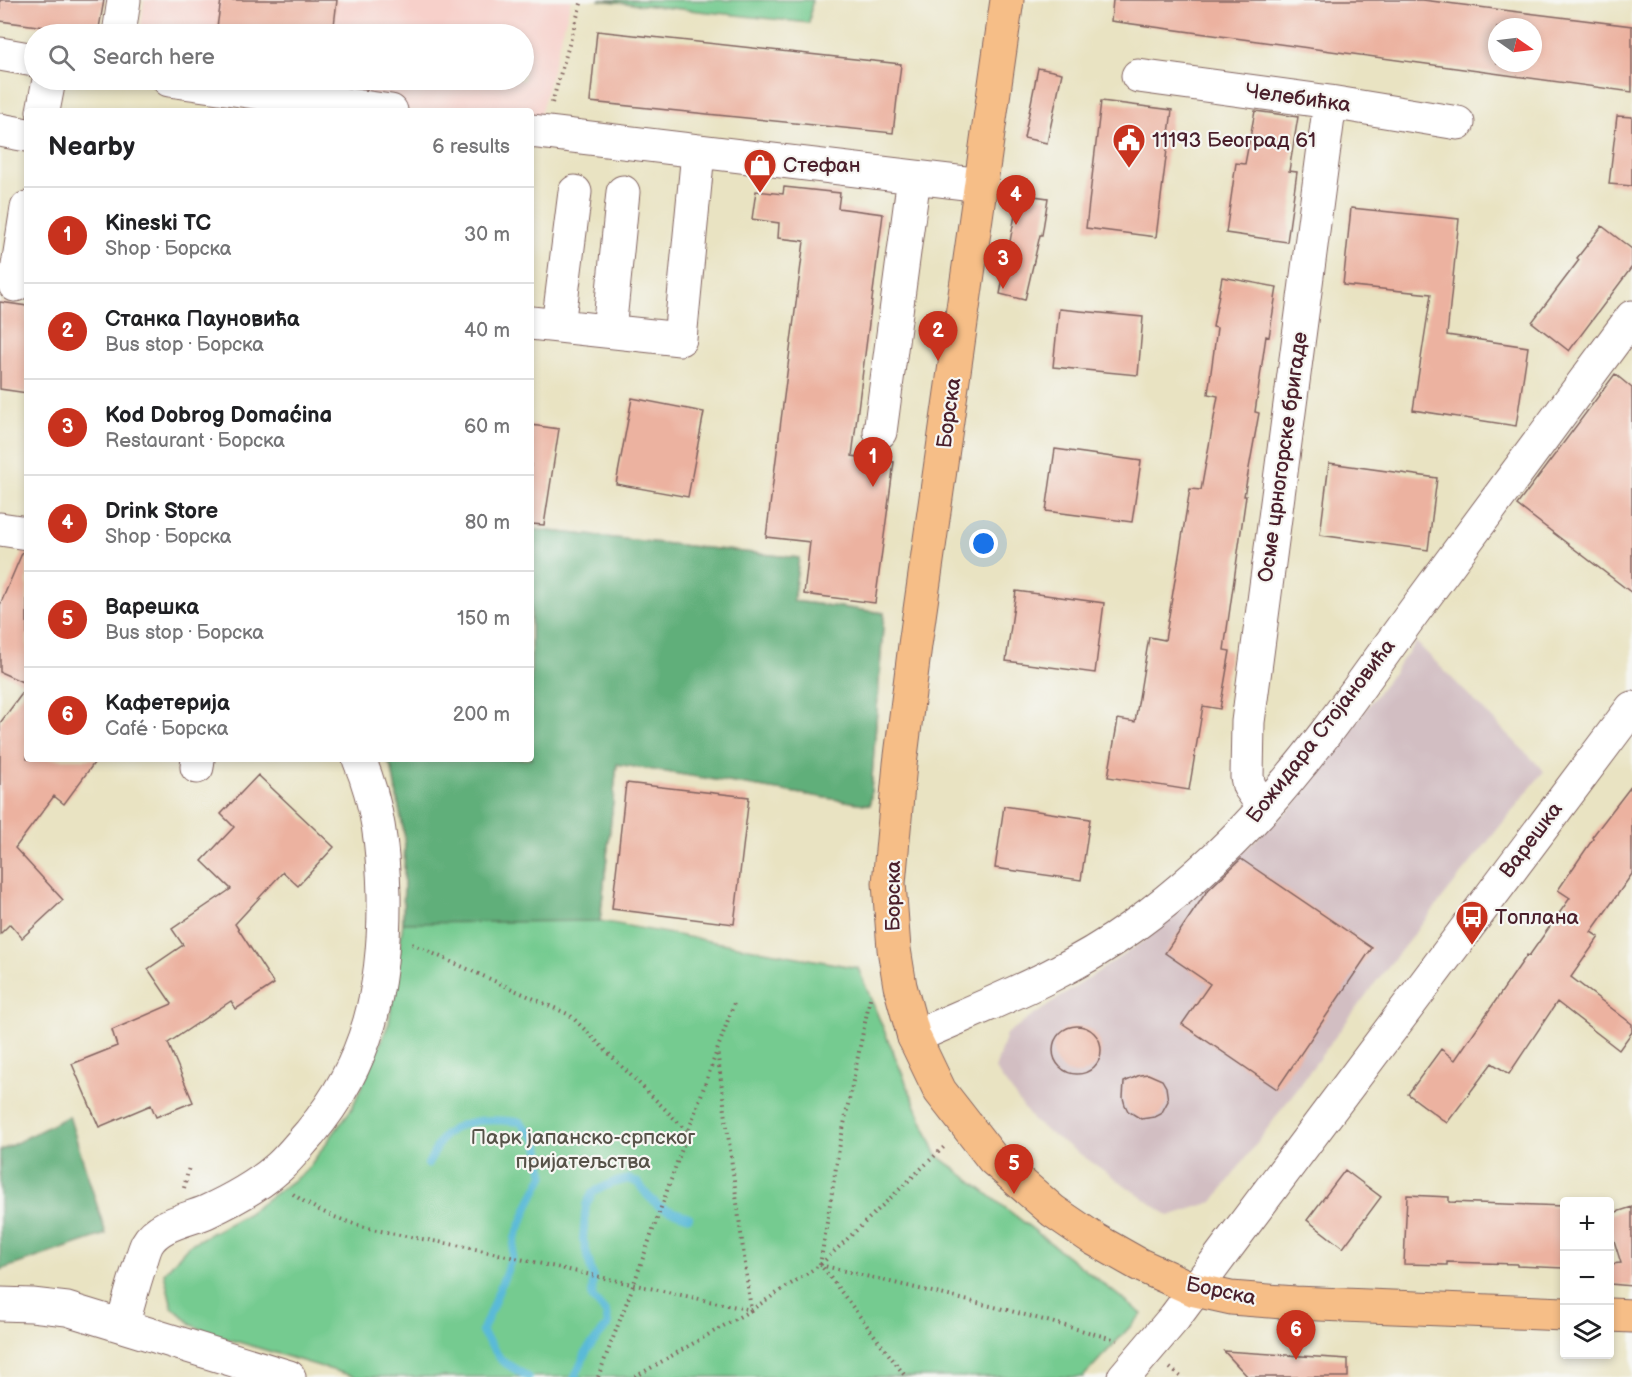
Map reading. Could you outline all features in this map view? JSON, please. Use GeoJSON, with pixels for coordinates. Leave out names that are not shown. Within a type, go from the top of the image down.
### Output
{"type":"FeatureCollection","features":[{"type":"Feature","properties":{"kind":"main road","name":"Борска"},"geometry":{"type":"LineString","coordinates":[[1007,0],[900,764],[890,883],[894,949],[903,1002],[914,1037],[940,1090],[993,1159],[1053,1211],[1094,1239],[1140,1265],[1195,1290],[1231,1298],[1295,1303],[1560,1314]]}},
{"type":"Feature","properties":{"kind":"main road"},"geometry":{"type":"LineString","coordinates":[[1614,1315],[1632,1316]]}},
{"type":"Feature","properties":{"kind":"street"},"geometry":{"type":"LineString","coordinates":[[120,24],[124,0]]}},
{"type":"Feature","properties":{"kind":"street"},"geometry":{"type":"LineString","coordinates":[[0,54],[24,58]]}},
{"type":"Feature","properties":{"kind":"street","name":"Челебићка"},"geometry":{"type":"LineString","coordinates":[[1138,76],[1330,102],[1458,123]]}},
{"type":"Feature","properties":{"kind":"street"},"geometry":{"type":"LineString","coordinates":[[44,108],[47,90]]}},
{"type":"Feature","properties":{"kind":"street"},"geometry":{"type":"LineString","coordinates":[[241,90],[370,108]]}},
{"type":"Feature","properties":{"kind":"street","name":"Осме црногорске бригаде"},"geometry":{"type":"LineString","coordinates":[[1264,808],[1249,786],[1247,777],[1248,722],[1330,102]]}},
{"type":"Feature","properties":{"kind":"street"},"geometry":{"type":"LineString","coordinates":[[0,130],[24,134]]}},
{"type":"Feature","properties":{"kind":"street"},"geometry":{"type":"LineString","coordinates":[[537,132],[982,185]]}},
{"type":"Feature","properties":{"kind":"street"},"geometry":{"type":"LineString","coordinates":[[575,192],[545,325],[680,339],[699,152]]}},
{"type":"Feature","properties":{"kind":"street"},"geometry":{"type":"LineString","coordinates":[[880,432],[914,177]]}},
{"type":"Feature","properties":{"kind":"street"},"geometry":{"type":"LineString","coordinates":[[609,331],[623,192]]}},
{"type":"Feature","properties":{"kind":"street"},"geometry":{"type":"LineString","coordinates":[[0,204],[24,207]]}},
{"type":"Feature","properties":{"kind":"street"},"geometry":{"type":"LineString","coordinates":[[15,285],[24,226]]}},
{"type":"Feature","properties":{"kind":"street","name":"Божидара Стојановића"},"geometry":{"type":"LineString","coordinates":[[914,1037],[1044,979],[1103,946],[1132,927],[1168,898],[1264,808],[1334,719],[1632,317]]}},
{"type":"Feature","properties":{"kind":"street"},"geometry":{"type":"LineString","coordinates":[[0,529],[24,533]]}},
{"type":"Feature","properties":{"kind":"street","name":"Варешка"},"geometry":{"type":"LineString","coordinates":[[1124,1377],[1195,1290],[1632,708]]}},
{"type":"Feature","properties":{"kind":"street"},"geometry":{"type":"LineString","coordinates":[[122,1326],[147,1244],[155,1233],[206,1211],[256,1185],[281,1166],[334,1102],[353,1069],[376,1003],[384,931],[382,846],[376,812],[360,762]]}},
{"type":"Feature","properties":{"kind":"street"},"geometry":{"type":"LineString","coordinates":[[0,1304],[67,1309],[289,1377]]}},
{"type":"Feature","properties":{"kind":"path"},"geometry":{"type":"LineString","coordinates":[[537,132],[582,0]]}},
{"type":"Feature","properties":{"kind":"path"},"geometry":{"type":"LineString","coordinates":[[384,931],[570,1015],[687,1131]]}},
{"type":"Feature","properties":{"kind":"path"},"geometry":{"type":"LineString","coordinates":[[820,1265],[839,1149],[871,996]]}},
{"type":"Feature","properties":{"kind":"path"},"geometry":{"type":"LineString","coordinates":[[598,1377],[734,1003]]}},
{"type":"Feature","properties":{"kind":"path"},"geometry":{"type":"LineString","coordinates":[[717,1049],[751,1310]]}},
{"type":"Feature","properties":{"kind":"path"},"geometry":{"type":"LineString","coordinates":[[635,1377],[751,1310],[820,1265],[967,1125]]}},
{"type":"Feature","properties":{"kind":"path"},"geometry":{"type":"LineString","coordinates":[[269,1175],[296,1196],[321,1210],[370,1230],[465,1247],[633,1286],[751,1310]]}},
{"type":"Feature","properties":{"kind":"path"},"geometry":{"type":"LineString","coordinates":[[820,1265],[1007,1310],[1147,1348]]}},
{"type":"Feature","properties":{"kind":"path"},"geometry":{"type":"LineString","coordinates":[[820,1265],[906,1377]]}},
{"type":"Feature","properties":{"kind":"shaded area"},"geometry":{"type":"Polygon","coordinates":[[[144,0],[571,0],[536,131],[534,131],[534,108],[394,108],[283,90],[534,90],[534,24],[141,24],[144,0]]]}},
{"type":"Feature","properties":{"kind":"shaded area"},"geometry":{"type":"Polygon","coordinates":[[[1416,642],[1544,771],[1375,983],[1213,1202],[1169,1216],[1034,1122],[995,1069],[1006,1034],[1145,940],[1293,806],[1416,642]]]}},
{"type":"Feature","properties":{"kind":"green space"},"geometry":{"type":"Polygon","coordinates":[[[598,0],[812,0],[809,23],[598,0]]]}},
{"type":"Feature","properties":{"kind":"green space","name":"Парк јапанско-српског пријатељства"},"geometry":{"type":"Polygon","coordinates":[[[534,529],[799,558],[793,601],[884,613],[870,805],[617,764],[600,921],[858,968],[936,1154],[1142,1314],[1083,1377],[356,1377],[218,1336],[194,1326],[172,1307],[164,1273],[189,1245],[247,1214],[306,1171],[352,1108],[389,1023],[403,923],[405,840],[392,769],[388,762],[534,762],[534,529]]]}},
{"type":"Feature","properties":{"kind":"green space"},"geometry":{"type":"Polygon","coordinates":[[[534,529],[799,558],[793,601],[884,613],[870,805],[617,764],[600,921],[403,923],[405,839],[392,769],[388,762],[534,762],[534,529]]]}},
{"type":"Feature","properties":{"kind":"green space"},"geometry":{"type":"Polygon","coordinates":[[[69,1116],[106,1234],[0,1270],[0,1151],[69,1116]]]}},
{"type":"Feature","properties":{"kind":"building"},"geometry":{"type":"Polygon","coordinates":[[[0,0],[104,0],[100,24],[24,24],[0,21],[0,0]]]}},
{"type":"Feature","properties":{"kind":"building"},"geometry":{"type":"Polygon","coordinates":[[[221,0],[337,0],[334,24],[217,24],[221,0]]]}},
{"type":"Feature","properties":{"kind":"building"},"geometry":{"type":"Polygon","coordinates":[[[1113,0],[1423,0],[1632,26],[1632,92],[1111,21],[1113,0]]]}},
{"type":"Feature","properties":{"kind":"building"},"geometry":{"type":"Polygon","coordinates":[[[597,31],[901,64],[893,133],[590,102],[597,31]]]}},
{"type":"Feature","properties":{"kind":"building"},"geometry":{"type":"Polygon","coordinates":[[[1038,68],[1062,73],[1047,143],[1024,138],[1038,68]]]}},
{"type":"Feature","properties":{"kind":"building","name":"11193 Београд 61"},"geometry":{"type":"Polygon","coordinates":[[[1101,101],[1172,110],[1156,237],[1086,228],[1101,101]]]}},
{"type":"Feature","properties":{"kind":"building"},"geometry":{"type":"Polygon","coordinates":[[[1255,111],[1298,117],[1289,171],[1297,172],[1287,242],[1226,233],[1236,163],[1245,164],[1255,111]]]}},
{"type":"Feature","properties":{"kind":"building"},"geometry":{"type":"Polygon","coordinates":[[[1617,116],[1632,117],[1632,186],[1609,184],[1617,116]]]}},
{"type":"Feature","properties":{"kind":"building"},"geometry":{"type":"Polygon","coordinates":[[[784,187],[840,193],[838,208],[883,214],[852,456],[894,462],[875,603],[804,594],[810,542],[766,537],[804,241],[778,238],[779,223],[752,219],[756,191],[783,194],[784,187]]]}},
{"type":"Feature","properties":{"kind":"building"},"geometry":{"type":"Polygon","coordinates":[[[1019,194],[1048,198],[1042,235],[1040,235],[1025,300],[1000,294],[1019,194]]]}},
{"type":"Feature","properties":{"kind":"building"},"geometry":{"type":"Polygon","coordinates":[[[1351,208],[1459,219],[1447,335],[1528,347],[1516,426],[1413,410],[1431,294],[1343,285],[1351,208]]]}},
{"type":"Feature","properties":{"kind":"building"},"geometry":{"type":"Polygon","coordinates":[[[1602,226],[1632,249],[1632,267],[1569,351],[1532,322],[1602,226]]]}},
{"type":"Feature","properties":{"kind":"building"},"geometry":{"type":"Polygon","coordinates":[[[1222,277],[1277,287],[1269,337],[1266,336],[1255,412],[1259,413],[1244,496],[1246,496],[1224,650],[1230,651],[1220,709],[1203,706],[1189,790],[1108,777],[1118,719],[1135,722],[1149,637],[1165,640],[1190,489],[1201,490],[1218,396],[1208,394],[1217,328],[1213,327],[1222,277]]]}},
{"type":"Feature","properties":{"kind":"building"},"geometry":{"type":"Polygon","coordinates":[[[0,302],[24,306],[24,393],[0,389],[0,302]]]}},
{"type":"Feature","properties":{"kind":"building"},"geometry":{"type":"Polygon","coordinates":[[[1059,309],[1143,317],[1138,375],[1053,367],[1059,309]]]}},
{"type":"Feature","properties":{"kind":"building"},"geometry":{"type":"Polygon","coordinates":[[[1615,374],[1632,388],[1632,593],[1517,505],[1615,374]]]}},
{"type":"Feature","properties":{"kind":"building"},"geometry":{"type":"Polygon","coordinates":[[[632,398],[704,412],[688,497],[616,484],[632,398]]]}},
{"type":"Feature","properties":{"kind":"building"},"geometry":{"type":"Polygon","coordinates":[[[534,425],[559,429],[544,525],[534,524],[534,425]]]}},
{"type":"Feature","properties":{"kind":"building"},"geometry":{"type":"Polygon","coordinates":[[[1055,449],[1141,461],[1132,522],[1046,511],[1055,449]]]}},
{"type":"Feature","properties":{"kind":"building"},"geometry":{"type":"Polygon","coordinates":[[[1329,463],[1437,478],[1428,550],[1320,535],[1329,463]]]}},
{"type":"Feature","properties":{"kind":"building"},"geometry":{"type":"Polygon","coordinates":[[[24,551],[24,683],[0,672],[0,605],[24,551]]]}},
{"type":"Feature","properties":{"kind":"building"},"geometry":{"type":"Polygon","coordinates":[[[1016,591],[1104,603],[1095,673],[1006,661],[1016,591]]]}},
{"type":"Feature","properties":{"kind":"building"},"geometry":{"type":"Polygon","coordinates":[[[24,691],[24,762],[95,762],[64,804],[54,796],[15,848],[63,900],[22,938],[10,924],[0,934],[0,723],[24,691]]]}},
{"type":"Feature","properties":{"kind":"building"},"geometry":{"type":"Polygon","coordinates":[[[258,775],[334,847],[298,886],[283,872],[235,924],[274,984],[236,1009],[231,1001],[168,1043],[193,1102],[156,1117],[151,1105],[99,1127],[72,1064],[117,1046],[112,1030],[172,1004],[148,969],[183,945],[172,929],[231,889],[202,861],[234,827],[221,814],[258,775]]]}},
{"type":"Feature","properties":{"kind":"building"},"geometry":{"type":"Polygon","coordinates":[[[626,783],[749,797],[734,924],[612,909],[626,783]]]}},
{"type":"Feature","properties":{"kind":"building"},"geometry":{"type":"Polygon","coordinates":[[[1632,785],[1632,874],[1591,932],[1599,937],[1571,977],[1632,1024],[1632,1032],[1619,1050],[1557,1002],[1509,1074],[1492,1063],[1447,1123],[1408,1094],[1441,1049],[1455,1060],[1527,955],[1529,956],[1570,898],[1558,890],[1593,839],[1592,837],[1632,785]]]}},
{"type":"Feature","properties":{"kind":"building"},"geometry":{"type":"Polygon","coordinates":[[[1004,806],[1090,819],[1081,880],[995,868],[1004,806]]]}},
{"type":"Feature","properties":{"kind":"building"},"geometry":{"type":"Polygon","coordinates":[[[1241,859],[1372,948],[1277,1089],[1182,1024],[1210,984],[1165,953],[1207,891],[1241,859]]]}},
{"type":"Feature","properties":{"kind":"building"},"geometry":{"type":"Polygon","coordinates":[[[1077,1026],[1094,1033],[1101,1050],[1094,1067],[1077,1074],[1060,1067],[1053,1050],[1060,1033],[1077,1026]]]}},
{"type":"Feature","properties":{"kind":"building"},"geometry":{"type":"Polygon","coordinates":[[[1148,1074],[1162,1080],[1166,1087],[1168,1101],[1161,1114],[1141,1119],[1128,1111],[1125,1105],[1124,1082],[1148,1074]]]}},
{"type":"Feature","properties":{"kind":"building"},"geometry":{"type":"Polygon","coordinates":[[[1345,1170],[1381,1197],[1343,1248],[1307,1220],[1345,1170]]]}},
{"type":"Feature","properties":{"kind":"building"},"geometry":{"type":"Polygon","coordinates":[[[1407,1195],[1449,1197],[1449,1202],[1560,1206],[1560,1268],[1447,1262],[1447,1265],[1404,1264],[1407,1195]]]}},
{"type":"Feature","properties":{"kind":"building"},"geometry":{"type":"Polygon","coordinates":[[[1632,1207],[1632,1286],[1614,1284],[1614,1264],[1621,1263],[1614,1241],[1614,1213],[1632,1207]]]}},
{"type":"Feature","properties":{"kind":"building"},"geometry":{"type":"Polygon","coordinates":[[[1224,1351],[1348,1359],[1348,1377],[1248,1377],[1224,1351]]]}},
{"type":"Feature","properties":{"kind":"waterway"},"geometry":{"type":"LineString","coordinates":[[428,1164],[445,1135],[471,1122],[491,1120],[520,1122],[538,1140],[544,1175],[515,1238],[512,1258],[482,1332],[502,1361],[528,1377]]}},
{"type":"Feature","properties":{"kind":"waterway"},"geometry":{"type":"LineString","coordinates":[[575,1377],[587,1350],[608,1325],[606,1313],[592,1297],[593,1277],[583,1239],[586,1205],[593,1192],[612,1183],[629,1179],[638,1183],[660,1207],[689,1217]]}},
{"type":"Feature","properties":{"kind":"place","name":"11193 Београд 61"},"geometry":{"type":"Point","coordinates":[1129,169]}},
{"type":"Feature","properties":{"kind":"place","name":"Стефан"},"geometry":{"type":"Point","coordinates":[760,194]}},
{"type":"Feature","properties":{"kind":"place","name":"Drink Store"},"geometry":{"type":"Point","coordinates":[1016,225]}},
{"type":"Feature","properties":{"kind":"place","name":"Kod Dobrog Domaćina"},"geometry":{"type":"Point","coordinates":[1003,289]}},
{"type":"Feature","properties":{"kind":"place","name":"Станка Пауновића"},"geometry":{"type":"Point","coordinates":[938,361]}},
{"type":"Feature","properties":{"kind":"place","name":"Kineski TC"},"geometry":{"type":"Point","coordinates":[873,487]}},
{"type":"Feature","properties":{"kind":"place","name":"Топлана"},"geometry":{"type":"Point","coordinates":[1472,946]}},
{"type":"Feature","properties":{"kind":"place","name":"Варешка"},"geometry":{"type":"Point","coordinates":[1014,1194]}},
{"type":"Feature","properties":{"kind":"place","name":"Кафетерија"},"geometry":{"type":"Point","coordinates":[1296,1360]}}]}
